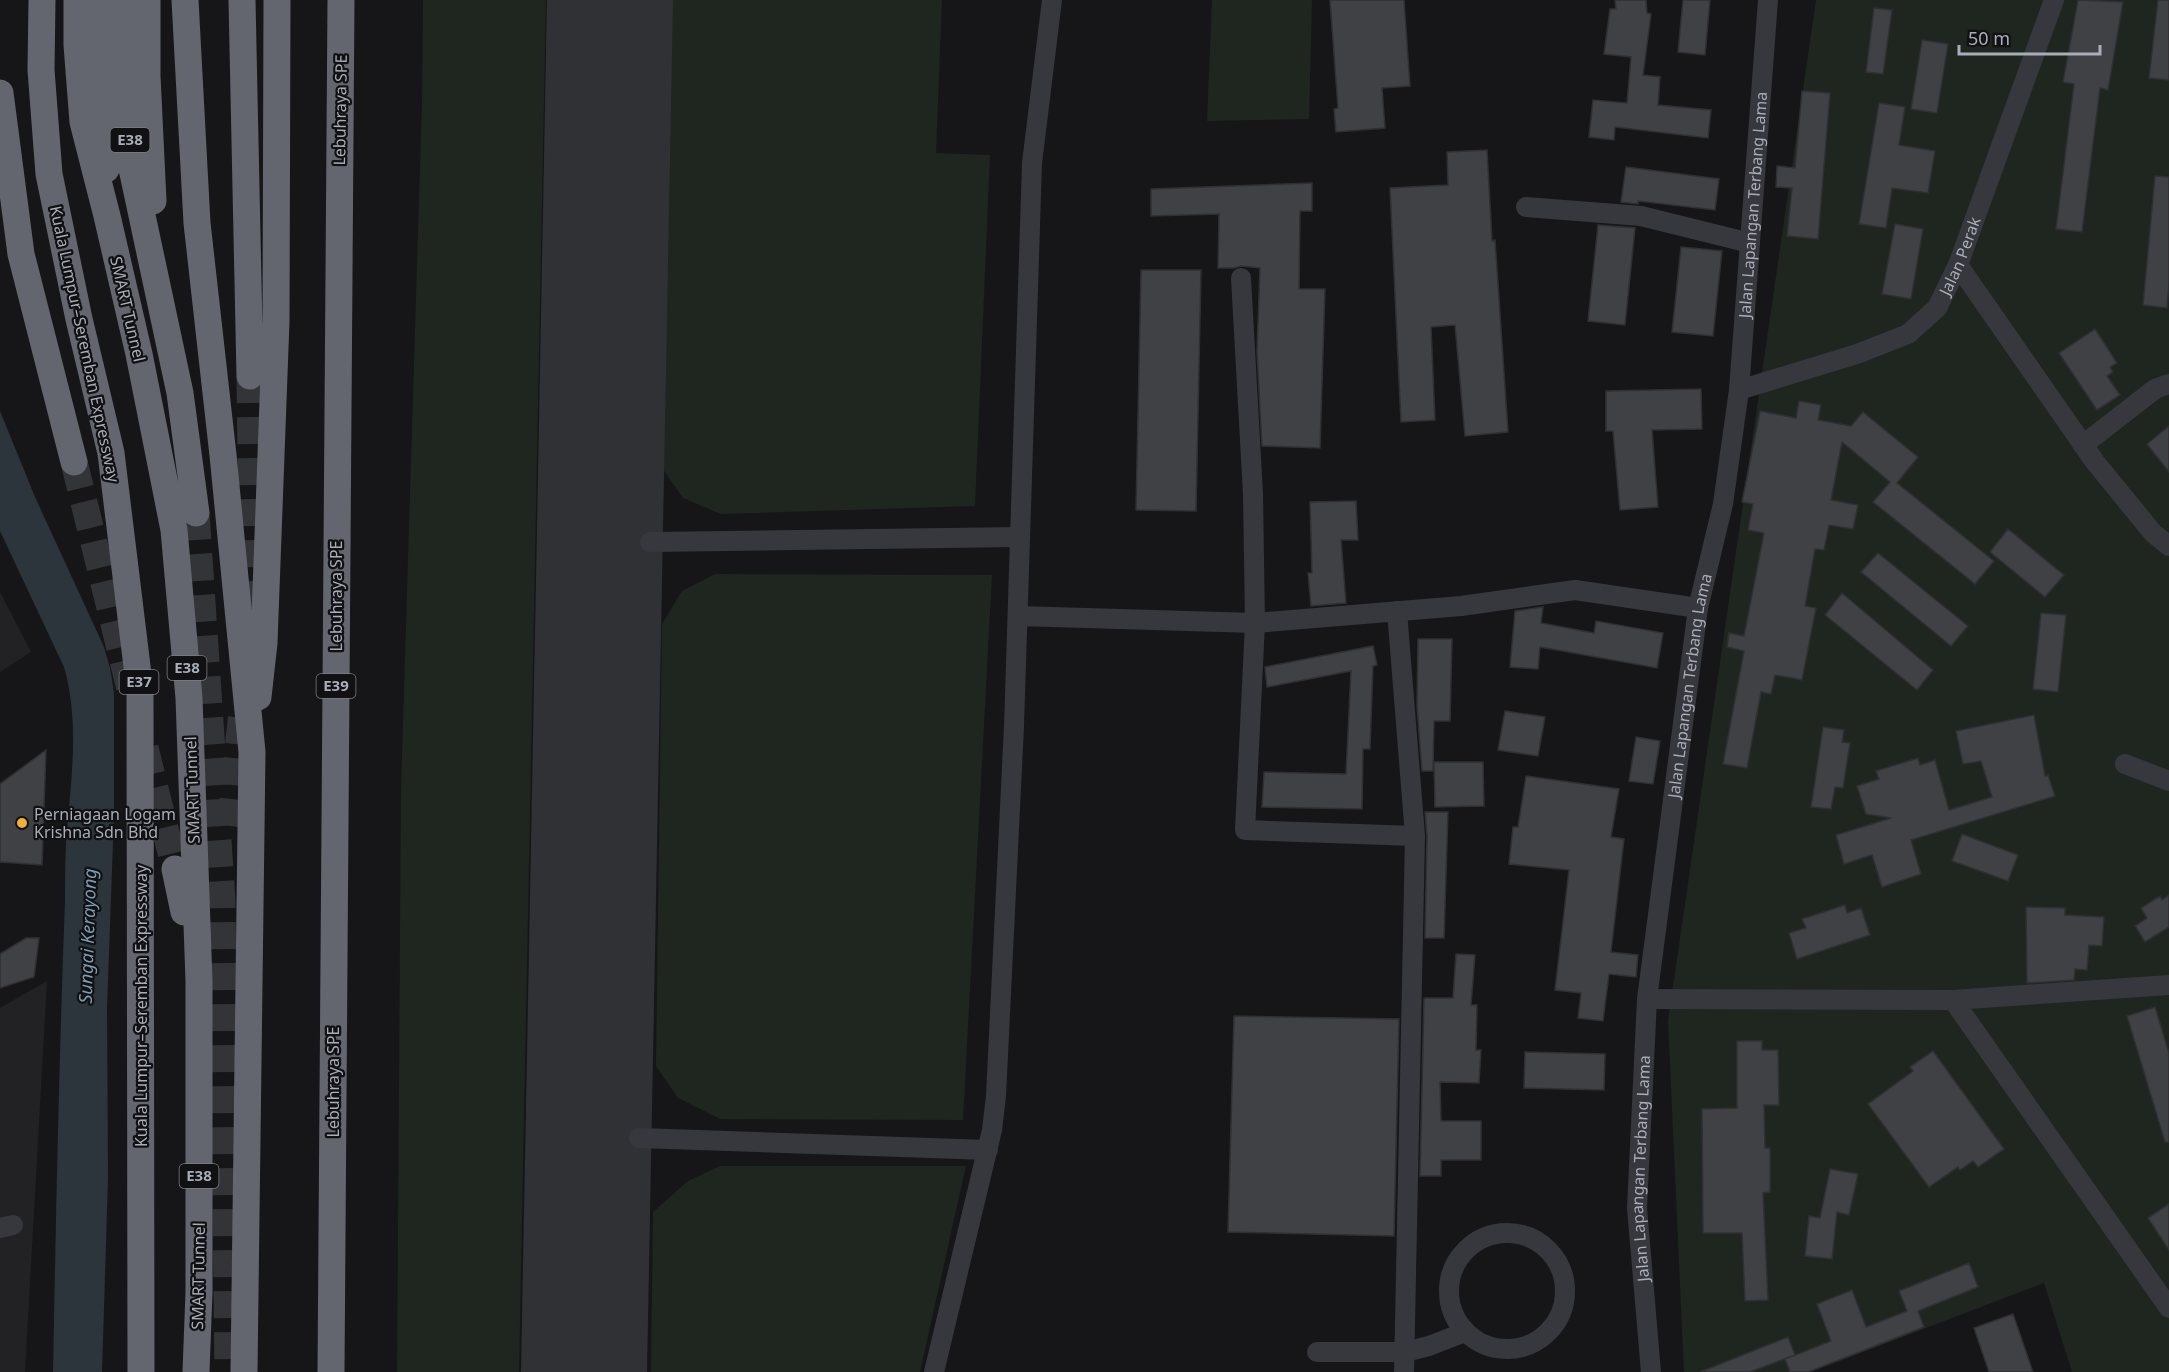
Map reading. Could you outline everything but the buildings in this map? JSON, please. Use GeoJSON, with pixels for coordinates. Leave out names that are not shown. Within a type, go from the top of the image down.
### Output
{"type":"FeatureCollection","features":[{"type":"Feature","properties":{"kind":"highway","name":"Kuala Lumpur–Seremban Expressway"},"geometry":{"type":"LineString","coordinates":[[42,0],[41,70],[49,174],[79,319],[111,453],[140,691],[141,1372]]}},
{"type":"Feature","properties":{"kind":"highway","name":"SMART Tunnel"},"geometry":{"type":"LineString","coordinates":[[77,0],[77,45],[83,123],[139,354],[174,530],[189,698],[199,981],[199,1292],[196,1372]]}},
{"type":"Feature","properties":{"kind":"highway","name":"SMART Tunnel"},"geometry":{"type":"LineString","coordinates":[[103,0],[107,216]]}},
{"type":"Feature","properties":{"kind":"highway","name":"SMART Tunnel"},"geometry":{"type":"LineString","coordinates":[[125,0],[131,164],[180,393],[196,513]]}},
{"type":"Feature","properties":{"kind":"highway","name":"SMART Tunnel"},"geometry":{"type":"LineString","coordinates":[[147,0],[147,76],[156,277]]}},
{"type":"Feature","properties":{"kind":"highway"},"geometry":{"type":"LineString","coordinates":[[185,0],[197,223],[223,455],[252,752]]}},
{"type":"Feature","properties":{"kind":"highway"},"geometry":{"type":"LineString","coordinates":[[242,0],[250,375]]}},
{"type":"Feature","properties":{"kind":"highway"},"geometry":{"type":"LineString","coordinates":[[244,1372],[252,752],[264,644],[276,321],[278,0]]}},
{"type":"Feature","properties":{"kind":"highway","name":"Lebuhraya SPE"},"geometry":{"type":"LineString","coordinates":[[331,1372],[341,0]]}},
{"type":"Feature","properties":{"kind":"highway","name":"Lebuhraya SPE"},"geometry":{"type":"LineString","coordinates":[[345,1372],[354,0]]}},
{"type":"Feature","properties":{"kind":"highway"},"geometry":{"type":"LineString","coordinates":[[0,93],[21,254],[74,462]]}},
{"type":"Feature","properties":{"kind":"highway"},"geometry":{"type":"LineString","coordinates":[[175,869],[199,981]]}},
{"type":"Feature","properties":{"kind":"street"},"geometry":{"type":"LineString","coordinates":[[934,1372],[988,1150],[996,1096],[1018,616],[1032,164],[1052,0]]}},
{"type":"Feature","properties":{"kind":"street","name":"Jalan Lapangan Terbang Lama"},"geometry":{"type":"LineString","coordinates":[[1652,1372],[1636,1208],[1647,999],[1698,608],[1722,504],[1739,390],[1768,0]]}},
{"type":"Feature","properties":{"kind":"street","name":"Jalan Perak"},"geometry":{"type":"LineString","coordinates":[[1739,390],[1857,354],[1908,334],[1937,308],[1958,265],[2054,0]]}},
{"type":"Feature","properties":{"kind":"street"},"geometry":{"type":"LineString","coordinates":[[1526,207],[1641,216],[1750,243]]}},
{"type":"Feature","properties":{"kind":"street"},"geometry":{"type":"LineString","coordinates":[[1958,265],[2110,482],[2145,524],[2169,546]]}},
{"type":"Feature","properties":{"kind":"street"},"geometry":{"type":"LineString","coordinates":[[1241,278],[1252,494],[1255,623],[1245,830],[1415,836]]}},
{"type":"Feature","properties":{"kind":"street"},"geometry":{"type":"LineString","coordinates":[[2083,445],[2155,390],[2169,384]]}},
{"type":"Feature","properties":{"kind":"street"},"geometry":{"type":"LineString","coordinates":[[650,542],[1020,537]]}},
{"type":"Feature","properties":{"kind":"street"},"geometry":{"type":"LineString","coordinates":[[1018,616],[1255,623],[1461,606],[1575,590],[1698,608]]}},
{"type":"Feature","properties":{"kind":"street"},"geometry":{"type":"LineString","coordinates":[[1397,611],[1415,836],[1404,1372]]}},
{"type":"Feature","properties":{"kind":"street"},"geometry":{"type":"LineString","coordinates":[[2126,764],[2169,781]]}},
{"type":"Feature","properties":{"kind":"street"},"geometry":{"type":"LineString","coordinates":[[1647,999],[1953,1000],[2169,985]]}},
{"type":"Feature","properties":{"kind":"street"},"geometry":{"type":"LineString","coordinates":[[1953,1000],[2169,1308]]}},
{"type":"Feature","properties":{"kind":"street"},"geometry":{"type":"LineString","coordinates":[[639,1138],[988,1150]]}},
{"type":"Feature","properties":{"kind":"street"},"geometry":{"type":"LineString","coordinates":[[1492,1234],[1526,1235],[1544,1245],[1561,1267],[1566,1282],[1565,1303],[1561,1315],[1549,1332],[1533,1344],[1513,1350],[1481,1344],[1465,1332],[1451,1310],[1448,1292],[1452,1272],[1461,1256],[1476,1242],[1492,1234]]}},
{"type":"Feature","properties":{"kind":"street"},"geometry":{"type":"LineString","coordinates":[[1317,1352],[1405,1352],[1429,1346],[1465,1332]]}},
{"type":"Feature","properties":{"kind":"shaded area"},"geometry":{"type":"Polygon","coordinates":[[[423,0],[546,0],[519,1372],[397,1372],[401,788],[422,101],[423,0]]]}},
{"type":"Feature","properties":{"kind":"shaded area"},"geometry":{"type":"Polygon","coordinates":[[[669,0],[942,0],[936,153],[990,155],[975,506],[721,514],[683,498],[660,465],[669,0]]]}},
{"type":"Feature","properties":{"kind":"shaded area"},"geometry":{"type":"Polygon","coordinates":[[[1212,0],[1312,0],[1309,119],[1207,121],[1212,0]]]}},
{"type":"Feature","properties":{"kind":"shaded area"},"geometry":{"type":"Polygon","coordinates":[[[1816,0],[2169,0],[2169,1372],[2072,1372],[2044,1283],[1811,1372],[1684,1372],[1668,1021],[1816,0]]]}},
{"type":"Feature","properties":{"kind":"shaded area"},"geometry":{"type":"Polygon","coordinates":[[[715,574],[992,575],[963,1120],[720,1119],[678,1098],[656,1066],[662,624],[682,591],[715,574]]]}},
{"type":"Feature","properties":{"kind":"shaded area"},"geometry":{"type":"Polygon","coordinates":[[[0,592],[31,652],[0,672],[0,592]]]}},
{"type":"Feature","properties":{"kind":"shaded area"},"geometry":{"type":"Polygon","coordinates":[[[47,981],[25,1372],[0,1372],[0,1008],[47,981]]]}},
{"type":"Feature","properties":{"kind":"shaded area"},"geometry":{"type":"Polygon","coordinates":[[[720,1166],[966,1166],[920,1372],[651,1372],[653,1212],[688,1181],[720,1166]]]}},
{"type":"Feature","properties":{"kind":"water","name":"Sungai Kerayong"},"geometry":{"type":"Polygon","coordinates":[[[0,411],[35,497],[104,647],[114,693],[114,814],[107,1008],[108,1178],[102,1372],[53,1372],[65,856],[73,747],[72,707],[64,667],[0,531],[0,411]]]}},
{"type":"Feature","properties":{"kind":"runway"},"geometry":{"type":"LineString","coordinates":[[584,1372],[610,0]]}},
{"type":"Feature","properties":{"kind":"tunnel"},"geometry":{"type":"LineString","coordinates":[[250,376],[253,613],[251,629]]}},
{"type":"Feature","properties":{"kind":"tunnel"},"geometry":{"type":"LineString","coordinates":[[74,462],[131,693]]}},
{"type":"Feature","properties":{"kind":"tunnel"},"geometry":{"type":"LineString","coordinates":[[196,513],[222,901],[228,1372]]}},
{"type":"Feature","properties":{"kind":"tunnel"},"geometry":{"type":"LineString","coordinates":[[230,826],[242,712]]}},
{"type":"Feature","properties":{"kind":"tunnel"},"geometry":{"type":"LineString","coordinates":[[145,748],[175,869]]}},
{"type":"Feature","properties":{"kind":"place","name":"Perniagaan Logam Krishna Sdn Bhd"},"geometry":{"type":"Point","coordinates":[22,823]}}]}
